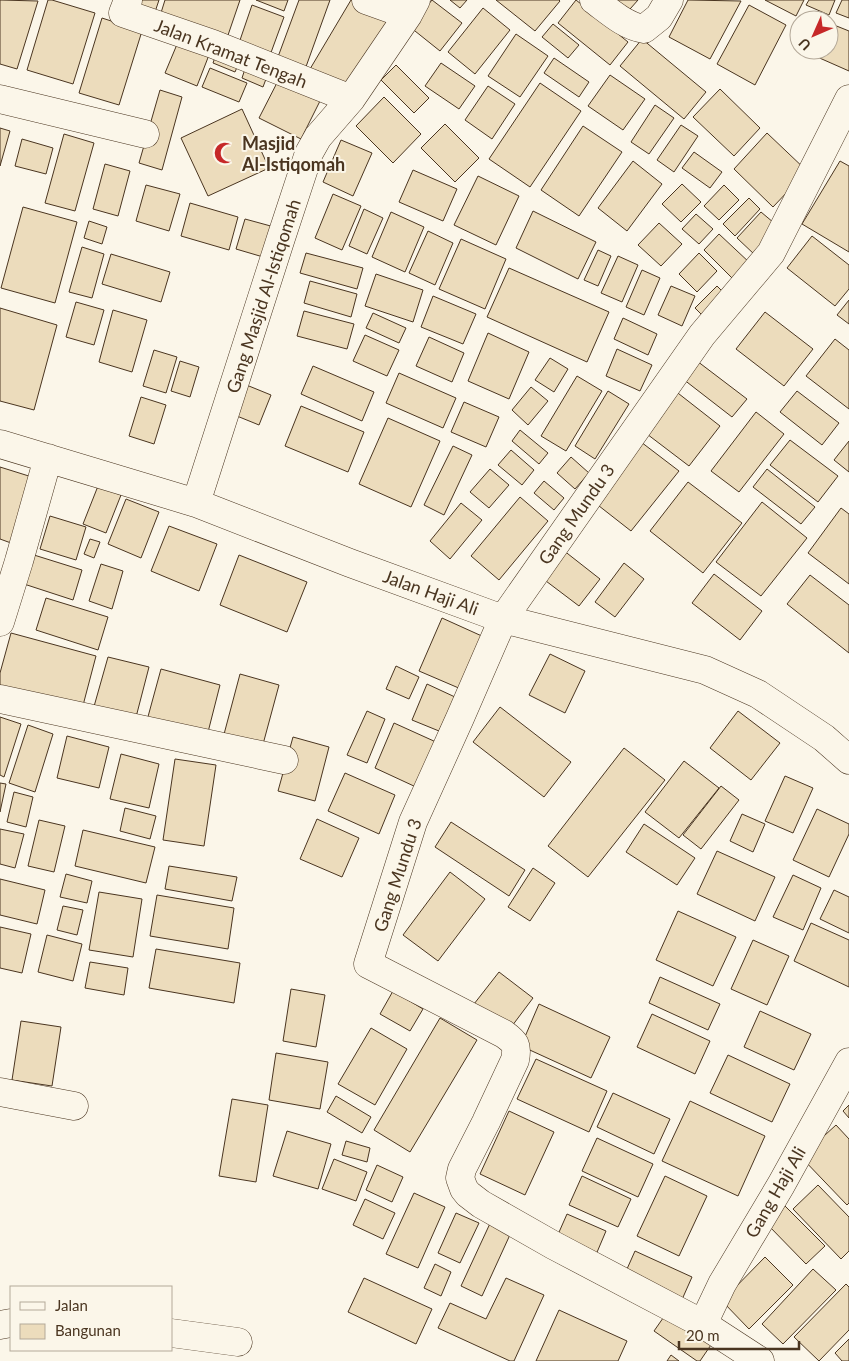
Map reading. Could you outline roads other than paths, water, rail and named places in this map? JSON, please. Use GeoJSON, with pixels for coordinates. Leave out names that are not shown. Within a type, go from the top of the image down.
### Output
{"type":"FeatureCollection","features":[{"type":"Feature","properties":{"kind":"street","name":"Jalan Kramat Tengah"},"geometry":{"type":"LineString","coordinates":[[128,0],[123,13],[213,44],[351,99]]}},
{"type":"Feature","properties":{"kind":"street"},"geometry":{"type":"LineString","coordinates":[[366,0],[412,7]]}},
{"type":"Feature","properties":{"kind":"street"},"geometry":{"type":"LineString","coordinates":[[594,0],[625,22],[636,28],[644,29],[659,17],[668,2]]}},
{"type":"Feature","properties":{"kind":"street","name":"Gang Masjid Al-Istiqomah"},"geometry":{"type":"LineString","coordinates":[[196,503],[309,153],[318,137],[351,99],[412,7]]}},
{"type":"Feature","properties":{"kind":"street"},"geometry":{"type":"LineString","coordinates":[[0,99],[145,134]]}},
{"type":"Feature","properties":{"kind":"street","name":"Gang Mundu 3"},"geometry":{"type":"LineString","coordinates":[[703,1324],[553,1245],[481,1204],[468,1194],[460,1178],[462,1169],[515,1060],[517,1050],[512,1041],[504,1034],[368,964],[413,822],[503,619],[702,335],[771,253],[849,99]]}},
{"type":"Feature","properties":{"kind":"street","name":"Jalan Haji Ali"},"geometry":{"type":"LineString","coordinates":[[0,444],[196,503],[350,563],[503,619],[704,670],[758,694],[824,738],[849,760]]}},
{"type":"Feature","properties":{"kind":"street"},"geometry":{"type":"LineString","coordinates":[[0,622],[48,458]]}},
{"type":"Feature","properties":{"kind":"street"},"geometry":{"type":"LineString","coordinates":[[0,699],[284,760]]}},
{"type":"Feature","properties":{"kind":"street","name":"Gang Haji Ali"},"geometry":{"type":"LineString","coordinates":[[703,1324],[722,1284],[781,1185],[849,1062]]}},
{"type":"Feature","properties":{"kind":"street"},"geometry":{"type":"LineString","coordinates":[[0,1092],[74,1106]]}},
{"type":"Feature","properties":{"kind":"street"},"geometry":{"type":"LineString","coordinates":[[703,1324],[760,1361]]}},
{"type":"Feature","properties":{"kind":"street"},"geometry":{"type":"LineString","coordinates":[[172,1333],[238,1342]]}},
{"type":"Feature","properties":{"kind":"place","name":"Masjid Al-Istiqomah"},"geometry":{"type":"Point","coordinates":[225,153]}}]}
